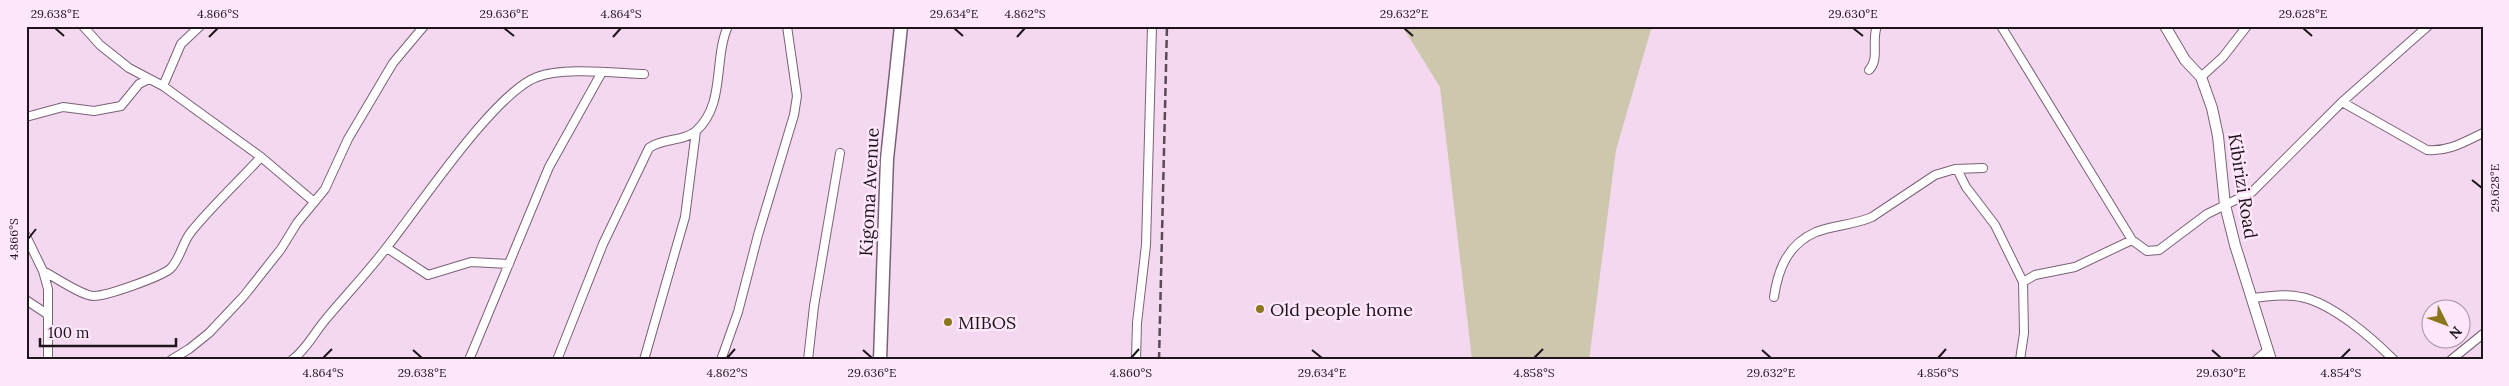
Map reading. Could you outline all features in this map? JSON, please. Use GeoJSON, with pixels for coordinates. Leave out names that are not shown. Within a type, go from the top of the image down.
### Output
{"type":"FeatureCollection","features":[{"type":"Feature","properties":{"kind":"main road","name":"Kigoma Avenue"},"geometry":{"type":"LineString","coordinates":[[880,360],[887,159],[904,28]]}},
{"type":"Feature","properties":{"kind":"street"},"geometry":{"type":"LineString","coordinates":[[83,26],[107,51],[129,68],[163,86],[261,156],[313,201]]}},
{"type":"Feature","properties":{"kind":"street"},"geometry":{"type":"LineString","coordinates":[[163,86],[181,44],[200,26]]}},
{"type":"Feature","properties":{"kind":"street"},"geometry":{"type":"LineString","coordinates":[[171,360],[190,349],[209,333],[243,297],[281,249],[297,223],[325,188],[348,139],[393,63],[424,26]]}},
{"type":"Feature","properties":{"kind":"street"},"geometry":{"type":"LineString","coordinates":[[644,360],[685,217],[696,130],[710,112],[716,96],[722,40],[728,26]]}},
{"type":"Feature","properties":{"kind":"street"},"geometry":{"type":"LineString","coordinates":[[721,360],[738,312],[758,235],[794,115],[797,96],[787,26]]}},
{"type":"Feature","properties":{"kind":"street"},"geometry":{"type":"LineString","coordinates":[[1136,360],[1137,323],[1146,245],[1152,26]]}},
{"type":"Feature","properties":{"kind":"street"},"geometry":{"type":"LineString","coordinates":[[1869,70],[1875,62],[1873,38],[1877,26]]}},
{"type":"Feature","properties":{"kind":"street"},"geometry":{"type":"LineString","coordinates":[[2001,26],[2132,240],[2147,251],[2159,250],[2207,214],[2240,199],[2263,183],[2342,102],[2428,26]]}},
{"type":"Feature","properties":{"kind":"street","name":"Kibirizi Road"},"geometry":{"type":"LineString","coordinates":[[2165,26],[2185,60],[2200,77],[2217,126],[2225,205],[2269,355]]}},
{"type":"Feature","properties":{"kind":"street"},"geometry":{"type":"LineString","coordinates":[[2200,77],[2223,57],[2247,26]]}},
{"type":"Feature","properties":{"kind":"street"},"geometry":{"type":"LineString","coordinates":[[469,360],[549,167],[602,72]]}},
{"type":"Feature","properties":{"kind":"street"},"geometry":{"type":"LineString","coordinates":[[292,360],[305,348],[315,332],[387,248],[473,136],[517,89],[537,77],[552,74],[602,72],[644,74]]}},
{"type":"Feature","properties":{"kind":"street"},"geometry":{"type":"LineString","coordinates":[[26,117],[63,107],[94,111],[121,106],[139,84],[149,79]]}},
{"type":"Feature","properties":{"kind":"street"},"geometry":{"type":"LineString","coordinates":[[2342,102],[2427,150],[2438,151],[2452,148],[2483,133]]}},
{"type":"Feature","properties":{"kind":"street"},"geometry":{"type":"LineString","coordinates":[[557,360],[600,251],[636,171],[649,148],[696,130]]}},
{"type":"Feature","properties":{"kind":"street"},"geometry":{"type":"LineString","coordinates":[[808,360],[814,306],[840,153]]}},
{"type":"Feature","properties":{"kind":"street"},"geometry":{"type":"LineString","coordinates":[[43,271],[94,296],[112,293],[165,272],[173,265],[189,235],[200,221],[261,156]]}},
{"type":"Feature","properties":{"kind":"street"},"geometry":{"type":"LineString","coordinates":[[1774,297],[1783,263],[1788,253],[1800,242],[1816,232],[1863,221],[1935,175],[1957,169],[1983,168]]}},
{"type":"Feature","properties":{"kind":"street"},"geometry":{"type":"LineString","coordinates":[[1957,169],[1966,188],[1995,225],[2023,282],[2024,333],[2020,360]]}},
{"type":"Feature","properties":{"kind":"street"},"geometry":{"type":"LineString","coordinates":[[26,236],[43,271],[48,289],[48,360]]}},
{"type":"Feature","properties":{"kind":"street"},"geometry":{"type":"LineString","coordinates":[[2023,282],[2036,275],[2075,267],[2132,240]]}},
{"type":"Feature","properties":{"kind":"street"},"geometry":{"type":"LineString","coordinates":[[387,248],[428,275],[433,276],[471,262],[509,264]]}},
{"type":"Feature","properties":{"kind":"street"},"geometry":{"type":"LineString","coordinates":[[2251,298],[2283,295],[2303,297],[2338,314],[2374,340],[2394,360]]}},
{"type":"Feature","properties":{"kind":"street"},"geometry":{"type":"LineString","coordinates":[[26,300],[47,314]]}},
{"type":"Feature","properties":{"kind":"street"},"geometry":{"type":"LineString","coordinates":[[2451,360],[2483,334]]}},
{"type":"Feature","properties":{"kind":"street"},"geometry":{"type":"LineString","coordinates":[[2256,360],[2269,355]]}},
{"type":"Feature","properties":{"kind":"shaded area"},"geometry":{"type":"Polygon","coordinates":[[[1402,26],[1652,26],[1616,150],[1589,360],[1472,360],[1440,87],[1402,26]]]}},
{"type":"Feature","properties":{"kind":"railway"},"geometry":{"type":"LineString","coordinates":[[1159,360],[1167,26]]}},
{"type":"Feature","properties":{"kind":"place","name":"Old people home"},"geometry":{"type":"Point","coordinates":[1260,309]}},
{"type":"Feature","properties":{"kind":"place","name":"MIBOS"},"geometry":{"type":"Point","coordinates":[948,322]}}]}
